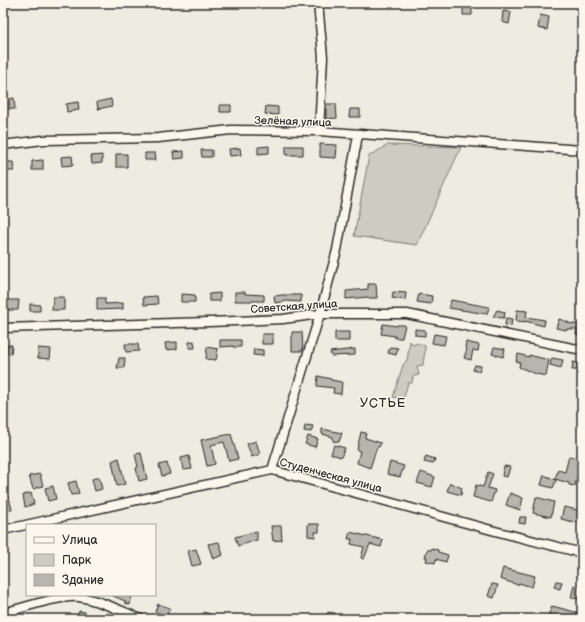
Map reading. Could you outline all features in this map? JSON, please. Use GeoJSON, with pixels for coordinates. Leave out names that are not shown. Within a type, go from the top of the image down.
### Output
{"type":"FeatureCollection","features":[{"type":"Feature","properties":{"kind":"street"},"geometry":{"type":"LineString","coordinates":[[318,3],[324,57],[319,131]]}},
{"type":"Feature","properties":{"kind":"street","name":"Зелёная улица"},"geometry":{"type":"LineString","coordinates":[[3,145],[43,140],[158,138],[231,130],[319,131],[582,150]]}},
{"type":"Feature","properties":{"kind":"street"},"geometry":{"type":"LineString","coordinates":[[272,470],[320,314],[337,250],[358,135]]}},
{"type":"Feature","properties":{"kind":"street","name":"Советская улица"},"geometry":{"type":"LineString","coordinates":[[3,328],[209,322],[283,318],[320,314],[407,314],[582,350]]}},
{"type":"Feature","properties":{"kind":"street","name":"Студенческая улица"},"geometry":{"type":"LineString","coordinates":[[30,524],[272,470],[582,553]]}},
{"type":"Feature","properties":{"kind":"street","name":"Студенческая улица"},"geometry":{"type":"LineString","coordinates":[[3,530],[26,525]]}},
{"type":"Feature","properties":{"kind":"street"},"geometry":{"type":"LineString","coordinates":[[3,613],[61,598],[77,597],[90,599],[141,619]]}},
{"type":"Feature","properties":{"kind":"green space"},"geometry":{"type":"Polygon","coordinates":[[[388,145],[461,147],[417,245],[354,236],[369,156],[388,145]]]}},
{"type":"Feature","properties":{"kind":"green space"},"geometry":{"type":"Polygon","coordinates":[[[410,341],[414,345],[417,343],[425,346],[423,365],[417,366],[419,375],[413,376],[412,383],[408,383],[404,397],[393,397],[403,365],[407,360],[410,341]]]}},
{"type":"Feature","properties":{"kind":"building"},"geometry":{"type":"Polygon","coordinates":[[[463,6],[472,6],[472,15],[463,15],[463,6]]]}},
{"type":"Feature","properties":{"kind":"building"},"geometry":{"type":"Polygon","coordinates":[[[503,11],[511,12],[509,24],[502,22],[503,11]]]}},
{"type":"Feature","properties":{"kind":"building"},"geometry":{"type":"Polygon","coordinates":[[[540,15],[549,17],[547,30],[538,28],[540,15]]]}},
{"type":"Feature","properties":{"kind":"building"},"geometry":{"type":"Polygon","coordinates":[[[14,98],[15,109],[9,109],[9,99],[14,98]]]}},
{"type":"Feature","properties":{"kind":"building"},"geometry":{"type":"Polygon","coordinates":[[[111,99],[112,106],[98,109],[97,102],[111,99]]]}},
{"type":"Feature","properties":{"kind":"building"},"geometry":{"type":"Polygon","coordinates":[[[78,102],[79,110],[67,112],[66,104],[78,102]]]}},
{"type":"Feature","properties":{"kind":"building"},"geometry":{"type":"Polygon","coordinates":[[[326,104],[336,104],[337,118],[326,119],[326,104]]]}},
{"type":"Feature","properties":{"kind":"building"},"geometry":{"type":"Polygon","coordinates":[[[220,105],[231,105],[231,112],[220,112],[220,105]]]}},
{"type":"Feature","properties":{"kind":"building"},"geometry":{"type":"Polygon","coordinates":[[[266,106],[278,107],[278,115],[265,114],[266,106]]]}},
{"type":"Feature","properties":{"kind":"building"},"geometry":{"type":"Polygon","coordinates":[[[350,109],[360,109],[360,117],[349,117],[350,109]]]}},
{"type":"Feature","properties":{"kind":"building"},"geometry":{"type":"Polygon","coordinates":[[[320,144],[337,145],[336,158],[320,157],[320,144]]]}},
{"type":"Feature","properties":{"kind":"building"},"geometry":{"type":"Polygon","coordinates":[[[269,146],[269,153],[258,154],[258,147],[269,146]]]}},
{"type":"Feature","properties":{"kind":"building"},"geometry":{"type":"Polygon","coordinates":[[[286,146],[303,146],[303,155],[286,155],[286,146]]]}},
{"type":"Feature","properties":{"kind":"building"},"geometry":{"type":"Polygon","coordinates":[[[240,148],[241,155],[230,156],[229,149],[240,148]]]}},
{"type":"Feature","properties":{"kind":"building"},"geometry":{"type":"Polygon","coordinates":[[[201,150],[212,150],[212,157],[202,157],[201,150]]]}},
{"type":"Feature","properties":{"kind":"building"},"geometry":{"type":"Polygon","coordinates":[[[184,151],[184,158],[174,159],[173,152],[184,151]]]}},
{"type":"Feature","properties":{"kind":"building"},"geometry":{"type":"Polygon","coordinates":[[[145,153],[155,153],[156,160],[145,160],[145,153]]]}},
{"type":"Feature","properties":{"kind":"building"},"geometry":{"type":"Polygon","coordinates":[[[116,154],[127,154],[127,167],[116,167],[116,154]]]}},
{"type":"Feature","properties":{"kind":"building"},"geometry":{"type":"Polygon","coordinates":[[[102,155],[102,163],[92,164],[91,156],[102,155]]]}},
{"type":"Feature","properties":{"kind":"building"},"geometry":{"type":"Polygon","coordinates":[[[72,156],[73,165],[62,166],[61,157],[72,156]]]}},
{"type":"Feature","properties":{"kind":"building"},"geometry":{"type":"Polygon","coordinates":[[[43,160],[43,170],[32,170],[32,161],[43,160]]]}},
{"type":"Feature","properties":{"kind":"building"},"geometry":{"type":"Polygon","coordinates":[[[3,162],[13,162],[14,171],[3,171],[3,162]]]}},
{"type":"Feature","properties":{"kind":"building"},"geometry":{"type":"Polygon","coordinates":[[[368,284],[376,284],[377,298],[368,297],[346,299],[346,291],[368,289],[368,284]]]}},
{"type":"Feature","properties":{"kind":"building"},"geometry":{"type":"Polygon","coordinates":[[[235,292],[264,295],[264,301],[235,301],[235,292]]]}},
{"type":"Feature","properties":{"kind":"building"},"geometry":{"type":"Polygon","coordinates":[[[393,292],[406,293],[405,300],[392,298],[393,292]]]}},
{"type":"Feature","properties":{"kind":"building"},"geometry":{"type":"Polygon","coordinates":[[[220,293],[220,301],[209,301],[209,294],[220,293]]]}},
{"type":"Feature","properties":{"kind":"building"},"geometry":{"type":"Polygon","coordinates":[[[181,294],[195,295],[195,302],[181,302],[181,294]]]}},
{"type":"Feature","properties":{"kind":"building"},"geometry":{"type":"Polygon","coordinates":[[[419,294],[432,296],[431,304],[417,302],[419,294]]]}},
{"type":"Feature","properties":{"kind":"building"},"geometry":{"type":"Polygon","coordinates":[[[301,295],[301,302],[287,301],[275,303],[274,296],[301,295]]]}},
{"type":"Feature","properties":{"kind":"building"},"geometry":{"type":"Polygon","coordinates":[[[157,296],[158,304],[144,305],[143,297],[157,296]]]}},
{"type":"Feature","properties":{"kind":"building"},"geometry":{"type":"Polygon","coordinates":[[[53,297],[64,297],[64,310],[52,310],[53,297]]]}},
{"type":"Feature","properties":{"kind":"building"},"geometry":{"type":"Polygon","coordinates":[[[97,298],[105,298],[105,304],[123,303],[123,309],[97,310],[97,298]]]}},
{"type":"Feature","properties":{"kind":"building"},"geometry":{"type":"Polygon","coordinates":[[[6,300],[19,300],[18,310],[6,310],[6,300]]]}},
{"type":"Feature","properties":{"kind":"building"},"geometry":{"type":"Polygon","coordinates":[[[451,300],[489,307],[487,314],[449,308],[451,300]]]}},
{"type":"Feature","properties":{"kind":"building"},"geometry":{"type":"Polygon","coordinates":[[[30,304],[40,305],[40,311],[30,311],[30,304]]]}},
{"type":"Feature","properties":{"kind":"building"},"geometry":{"type":"Polygon","coordinates":[[[497,310],[505,312],[504,318],[493,317],[497,310]]]}},
{"type":"Feature","properties":{"kind":"building"},"geometry":{"type":"Polygon","coordinates":[[[517,310],[527,311],[526,317],[545,320],[544,326],[525,321],[516,321],[517,310]]]}},
{"type":"Feature","properties":{"kind":"building"},"geometry":{"type":"Polygon","coordinates":[[[506,318],[512,319],[511,326],[505,325],[506,318]]]}},
{"type":"Feature","properties":{"kind":"building"},"geometry":{"type":"Polygon","coordinates":[[[559,319],[568,323],[582,325],[582,336],[576,334],[577,329],[566,330],[556,328],[559,319]]]}},
{"type":"Feature","properties":{"kind":"building"},"geometry":{"type":"Polygon","coordinates":[[[383,324],[397,326],[405,325],[402,338],[395,338],[395,336],[381,334],[383,324]]]}},
{"type":"Feature","properties":{"kind":"building"},"geometry":{"type":"Polygon","coordinates":[[[415,329],[425,330],[425,336],[415,335],[415,329]]]}},
{"type":"Feature","properties":{"kind":"building"},"geometry":{"type":"Polygon","coordinates":[[[292,332],[302,332],[303,351],[292,351],[292,332]]]}},
{"type":"Feature","properties":{"kind":"building"},"geometry":{"type":"Polygon","coordinates":[[[335,332],[349,332],[349,341],[335,341],[335,332]]]}},
{"type":"Feature","properties":{"kind":"building"},"geometry":{"type":"Polygon","coordinates":[[[262,334],[273,334],[273,344],[262,344],[262,334]]]}},
{"type":"Feature","properties":{"kind":"building"},"geometry":{"type":"Polygon","coordinates":[[[434,334],[446,336],[444,345],[432,343],[434,334]]]}},
{"type":"Feature","properties":{"kind":"building"},"geometry":{"type":"Polygon","coordinates":[[[220,340],[241,340],[241,347],[220,347],[220,340]]]}},
{"type":"Feature","properties":{"kind":"building"},"geometry":{"type":"Polygon","coordinates":[[[194,341],[195,348],[189,348],[189,342],[194,341]]]}},
{"type":"Feature","properties":{"kind":"building"},"geometry":{"type":"Polygon","coordinates":[[[177,342],[177,349],[166,350],[165,343],[177,342]]]}},
{"type":"Feature","properties":{"kind":"building"},"geometry":{"type":"Polygon","coordinates":[[[466,342],[479,345],[478,351],[473,350],[471,360],[464,358],[467,349],[465,348],[466,342]]]}},
{"type":"Feature","properties":{"kind":"building"},"geometry":{"type":"Polygon","coordinates":[[[125,344],[138,344],[139,351],[126,352],[125,344]]]}},
{"type":"Feature","properties":{"kind":"building"},"geometry":{"type":"Polygon","coordinates":[[[6,345],[12,345],[11,354],[6,353],[6,345]]]}},
{"type":"Feature","properties":{"kind":"building"},"geometry":{"type":"Polygon","coordinates":[[[207,347],[218,349],[216,360],[206,359],[207,347]]]}},
{"type":"Feature","properties":{"kind":"building"},"geometry":{"type":"Polygon","coordinates":[[[390,347],[398,348],[396,355],[388,353],[390,347]]]}},
{"type":"Feature","properties":{"kind":"building"},"geometry":{"type":"Polygon","coordinates":[[[494,347],[505,349],[503,357],[492,354],[494,347]]]}},
{"type":"Feature","properties":{"kind":"building"},"geometry":{"type":"Polygon","coordinates":[[[38,348],[51,349],[50,359],[38,358],[38,348]]]}},
{"type":"Feature","properties":{"kind":"building"},"geometry":{"type":"Polygon","coordinates":[[[254,349],[263,350],[263,356],[253,355],[254,349]]]}},
{"type":"Feature","properties":{"kind":"building"},"geometry":{"type":"Polygon","coordinates":[[[355,349],[355,355],[331,356],[330,352],[355,349]]]}},
{"type":"Feature","properties":{"kind":"building"},"geometry":{"type":"Polygon","coordinates":[[[518,354],[549,360],[546,376],[536,374],[519,367],[520,363],[516,361],[518,354]]]}},
{"type":"Feature","properties":{"kind":"building"},"geometry":{"type":"Polygon","coordinates":[[[119,358],[125,358],[124,368],[117,368],[119,358]]]}},
{"type":"Feature","properties":{"kind":"building"},"geometry":{"type":"Polygon","coordinates":[[[552,358],[563,360],[561,368],[550,365],[552,358]]]}},
{"type":"Feature","properties":{"kind":"building"},"geometry":{"type":"Polygon","coordinates":[[[573,362],[578,363],[577,370],[572,370],[573,362]]]}},
{"type":"Feature","properties":{"kind":"building"},"geometry":{"type":"Polygon","coordinates":[[[475,365],[481,366],[479,372],[473,370],[475,365]]]}},
{"type":"Feature","properties":{"kind":"building"},"geometry":{"type":"Polygon","coordinates":[[[318,376],[342,382],[341,394],[333,393],[334,388],[317,386],[318,376]]]}},
{"type":"Feature","properties":{"kind":"building"},"geometry":{"type":"Polygon","coordinates":[[[305,425],[313,426],[311,432],[304,431],[305,425]]]}},
{"type":"Feature","properties":{"kind":"building"},"geometry":{"type":"Polygon","coordinates":[[[322,429],[342,433],[339,442],[333,441],[333,437],[322,434],[322,429]]]}},
{"type":"Feature","properties":{"kind":"building"},"geometry":{"type":"Polygon","coordinates":[[[361,432],[366,433],[365,438],[381,443],[379,447],[377,447],[370,468],[357,463],[360,451],[357,450],[361,432]]]}},
{"type":"Feature","properties":{"kind":"building"},"geometry":{"type":"Polygon","coordinates":[[[231,434],[238,459],[229,461],[224,442],[211,445],[215,464],[207,466],[201,440],[231,434]]]}},
{"type":"Feature","properties":{"kind":"building"},"geometry":{"type":"Polygon","coordinates":[[[308,436],[318,439],[315,447],[305,444],[308,436]]]}},
{"type":"Feature","properties":{"kind":"building"},"geometry":{"type":"Polygon","coordinates":[[[256,441],[260,454],[252,457],[247,444],[256,441]]]}},
{"type":"Feature","properties":{"kind":"building"},"geometry":{"type":"Polygon","coordinates":[[[334,445],[345,448],[341,457],[331,454],[334,445]]]}},
{"type":"Feature","properties":{"kind":"building"},"geometry":{"type":"Polygon","coordinates":[[[141,453],[147,479],[139,481],[135,454],[141,453]]]}},
{"type":"Feature","properties":{"kind":"building"},"geometry":{"type":"Polygon","coordinates":[[[189,456],[192,469],[183,470],[181,458],[189,456]]]}},
{"type":"Feature","properties":{"kind":"building"},"geometry":{"type":"Polygon","coordinates":[[[426,456],[435,459],[433,464],[424,462],[426,456]]]}},
{"type":"Feature","properties":{"kind":"building"},"geometry":{"type":"Polygon","coordinates":[[[569,456],[582,459],[582,474],[578,473],[575,486],[555,479],[558,470],[565,472],[569,456]]]}},
{"type":"Feature","properties":{"kind":"building"},"geometry":{"type":"Polygon","coordinates":[[[119,458],[125,484],[117,486],[112,461],[119,458]]]}},
{"type":"Feature","properties":{"kind":"building"},"geometry":{"type":"Polygon","coordinates":[[[390,462],[404,466],[400,477],[387,474],[390,462]]]}},
{"type":"Feature","properties":{"kind":"building"},"geometry":{"type":"Polygon","coordinates":[[[167,463],[170,474],[162,476],[159,465],[167,463]]]}},
{"type":"Feature","properties":{"kind":"building"},"geometry":{"type":"Polygon","coordinates":[[[504,466],[510,467],[507,477],[502,476],[504,466]]]}},
{"type":"Feature","properties":{"kind":"building"},"geometry":{"type":"Polygon","coordinates":[[[421,472],[435,477],[432,487],[417,483],[421,472]]]}},
{"type":"Feature","properties":{"kind":"building"},"geometry":{"type":"Polygon","coordinates":[[[488,472],[493,474],[488,488],[495,490],[491,502],[473,497],[476,485],[483,487],[488,472]]]}},
{"type":"Feature","properties":{"kind":"building"},"geometry":{"type":"Polygon","coordinates":[[[40,474],[43,486],[33,489],[29,476],[40,474]]]}},
{"type":"Feature","properties":{"kind":"building"},"geometry":{"type":"Polygon","coordinates":[[[544,475],[556,480],[553,488],[541,485],[544,475]]]}},
{"type":"Feature","properties":{"kind":"building"},"geometry":{"type":"Polygon","coordinates":[[[99,477],[102,489],[95,491],[92,479],[99,477]]]}},
{"type":"Feature","properties":{"kind":"building"},"geometry":{"type":"Polygon","coordinates":[[[76,481],[79,494],[71,495],[68,483],[76,481]]]}},
{"type":"Feature","properties":{"kind":"building"},"geometry":{"type":"Polygon","coordinates":[[[450,483],[462,488],[461,495],[447,491],[450,483]]]}},
{"type":"Feature","properties":{"kind":"building"},"geometry":{"type":"Polygon","coordinates":[[[53,486],[56,499],[48,501],[45,488],[53,486]]]}},
{"type":"Feature","properties":{"kind":"building"},"geometry":{"type":"Polygon","coordinates":[[[31,493],[34,504],[25,507],[23,495],[31,493]]]}},
{"type":"Feature","properties":{"kind":"building"},"geometry":{"type":"Polygon","coordinates":[[[510,493],[523,498],[520,510],[506,505],[510,493]]]}},
{"type":"Feature","properties":{"kind":"building"},"geometry":{"type":"Polygon","coordinates":[[[9,497],[12,510],[3,511],[3,499],[9,497]]]}},
{"type":"Feature","properties":{"kind":"building"},"geometry":{"type":"Polygon","coordinates":[[[536,497],[554,502],[551,517],[533,513],[536,497]]]}},
{"type":"Feature","properties":{"kind":"building"},"geometry":{"type":"Polygon","coordinates":[[[564,507],[582,511],[582,524],[561,519],[564,507]]]}},
{"type":"Feature","properties":{"kind":"building"},"geometry":{"type":"Polygon","coordinates":[[[520,517],[526,517],[525,524],[519,523],[520,517]]]}},
{"type":"Feature","properties":{"kind":"building"},"geometry":{"type":"Polygon","coordinates":[[[308,524],[319,524],[319,532],[315,532],[315,537],[308,536],[308,524]]]}},
{"type":"Feature","properties":{"kind":"building"},"geometry":{"type":"Polygon","coordinates":[[[271,526],[281,526],[282,540],[273,541],[271,526]]]}},
{"type":"Feature","properties":{"kind":"building"},"geometry":{"type":"Polygon","coordinates":[[[257,531],[257,540],[238,546],[235,537],[257,531]]]}},
{"type":"Feature","properties":{"kind":"building"},"geometry":{"type":"Polygon","coordinates":[[[350,532],[383,540],[381,547],[370,544],[364,559],[361,558],[364,547],[351,544],[352,539],[348,539],[350,532]]]}},
{"type":"Feature","properties":{"kind":"building"},"geometry":{"type":"Polygon","coordinates":[[[219,542],[223,555],[213,559],[208,544],[219,542]]]}},
{"type":"Feature","properties":{"kind":"building"},"geometry":{"type":"Polygon","coordinates":[[[432,548],[438,550],[438,552],[448,555],[446,562],[436,559],[435,563],[426,561],[427,557],[425,557],[427,550],[431,550],[432,548]]]}},
{"type":"Feature","properties":{"kind":"building"},"geometry":{"type":"Polygon","coordinates":[[[196,549],[201,564],[192,566],[188,551],[196,549]]]}},
{"type":"Feature","properties":{"kind":"building"},"geometry":{"type":"Polygon","coordinates":[[[503,568],[535,576],[532,587],[519,583],[518,585],[500,579],[503,568]]]}},
{"type":"Feature","properties":{"kind":"building"},"geometry":{"type":"Polygon","coordinates":[[[556,581],[562,582],[560,589],[554,587],[556,581]]]}},
{"type":"Feature","properties":{"kind":"building"},"geometry":{"type":"Polygon","coordinates":[[[492,584],[498,585],[494,598],[488,596],[492,584]]]}},
{"type":"Feature","properties":{"kind":"building"},"geometry":{"type":"Polygon","coordinates":[[[574,585],[582,588],[582,599],[571,598],[574,585]]]}},
{"type":"Feature","properties":{"kind":"building"},"geometry":{"type":"Polygon","coordinates":[[[113,596],[132,596],[130,605],[125,603],[125,601],[113,596]]]}},
{"type":"Feature","properties":{"kind":"building"},"geometry":{"type":"Polygon","coordinates":[[[158,604],[170,608],[167,615],[155,612],[158,604]]]}},
{"type":"Feature","properties":{"kind":"building"},"geometry":{"type":"Polygon","coordinates":[[[552,606],[579,613],[577,619],[547,619],[552,606]]]}},
{"type":"Feature","properties":{"kind":"building"},"geometry":{"type":"Polygon","coordinates":[[[79,611],[85,612],[85,619],[78,619],[79,611]]]}},
{"type":"Feature","properties":{"kind":"building"},"geometry":{"type":"Polygon","coordinates":[[[204,612],[212,615],[211,619],[202,619],[204,612]]]}},
{"type":"Feature","properties":{"kind":"building"},"geometry":{"type":"Polygon","coordinates":[[[328,612],[335,613],[333,619],[326,619],[328,612]]]}},
{"type":"Feature","properties":{"kind":"district","name":"УСТЬЕ"},"geometry":{"type":"Point","coordinates":[383,402]}}]}
